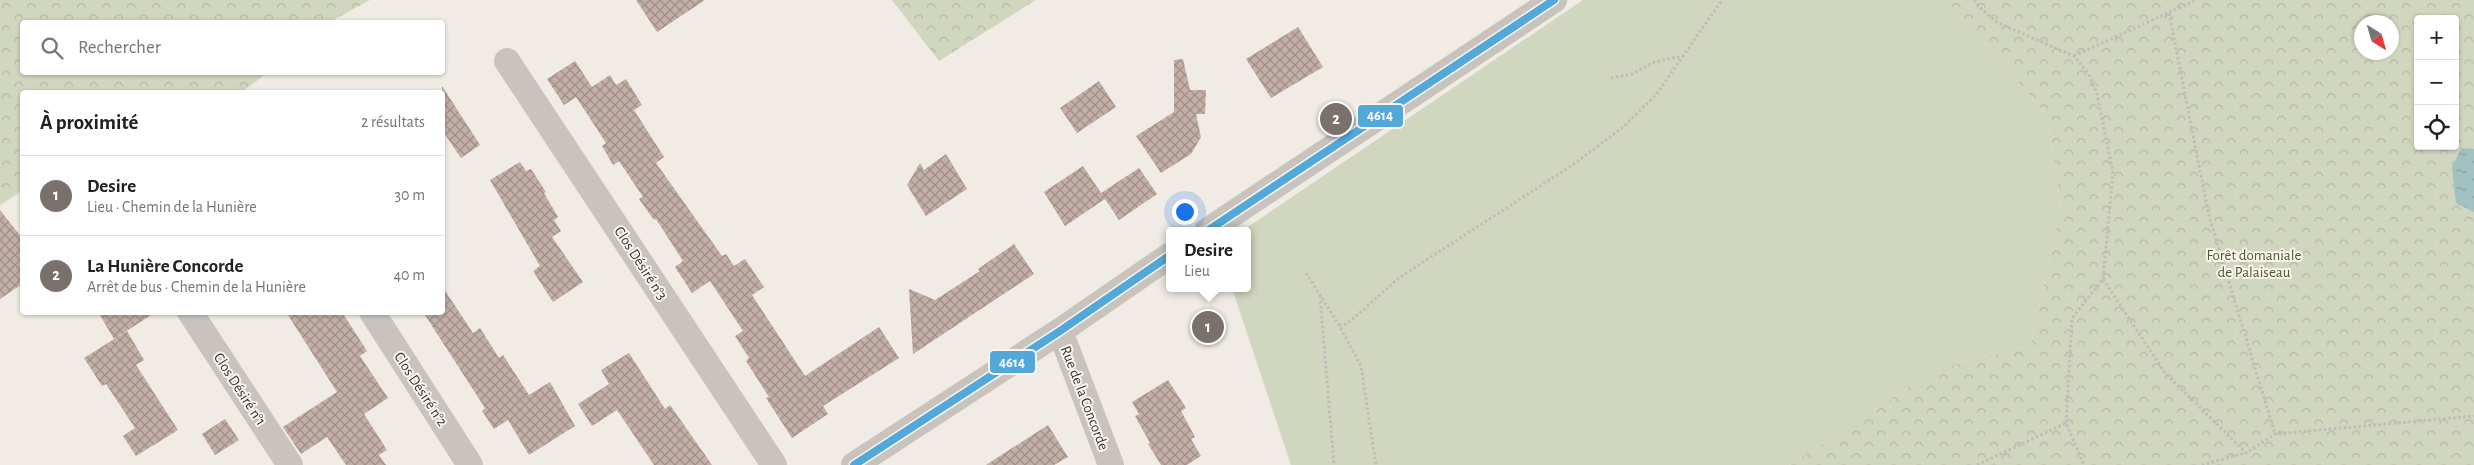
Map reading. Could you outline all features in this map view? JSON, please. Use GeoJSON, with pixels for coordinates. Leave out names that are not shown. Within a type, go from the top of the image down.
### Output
{"type":"FeatureCollection","features":[{"type":"Feature","properties":{"kind":"street"},"geometry":{"type":"LineString","coordinates":[[1213,227],[1554,0]]}},
{"type":"Feature","properties":{"kind":"street","name":"Clos Désiré n°3"},"geometry":{"type":"LineString","coordinates":[[507,61],[774,465]]}},
{"type":"Feature","properties":{"kind":"street"},"geometry":{"type":"LineString","coordinates":[[854,465],[1060,331],[1166,258]]}},
{"type":"Feature","properties":{"kind":"street","name":"Clos Désiré n°1"},"geometry":{"type":"LineString","coordinates":[[192,315],[290,465]]}},
{"type":"Feature","properties":{"kind":"street","name":"Clos Désiré n°2"},"geometry":{"type":"LineString","coordinates":[[374,315],[470,465]]}},
{"type":"Feature","properties":{"kind":"street","name":"Rue de la Concorde"},"geometry":{"type":"LineString","coordinates":[[1060,331],[1111,465]]}},
{"type":"Feature","properties":{"kind":"path"},"geometry":{"type":"LineString","coordinates":[[1339,325],[1347,324],[1400,277],[1571,166],[1622,128],[1656,95],[1722,0]]}},
{"type":"Feature","properties":{"kind":"path"},"geometry":{"type":"LineString","coordinates":[[1974,0],[1982,10],[1998,23],[2074,56],[2088,73],[2097,94],[2113,173],[2103,279],[2072,318],[2066,423],[2084,465]]}},
{"type":"Feature","properties":{"kind":"path"},"geometry":{"type":"LineString","coordinates":[[2074,56],[2196,0]]}},
{"type":"Feature","properties":{"kind":"path"},"geometry":{"type":"LineString","coordinates":[[2169,13],[2210,216],[2276,434]]}},
{"type":"Feature","properties":{"kind":"path"},"geometry":{"type":"LineString","coordinates":[[1611,78],[1632,74],[1654,62],[1683,56]]}},
{"type":"Feature","properties":{"kind":"path"},"geometry":{"type":"LineString","coordinates":[[1306,272],[1339,325],[1361,366],[1376,465]]}},
{"type":"Feature","properties":{"kind":"path"},"geometry":{"type":"LineString","coordinates":[[2103,279],[2165,373],[2246,453]]}},
{"type":"Feature","properties":{"kind":"path"},"geometry":{"type":"LineString","coordinates":[[1320,296],[1334,465]]}},
{"type":"Feature","properties":{"kind":"path"},"geometry":{"type":"LineString","coordinates":[[2202,465],[2246,453],[2276,434],[2474,416]]}},
{"type":"Feature","properties":{"kind":"path"},"geometry":{"type":"LineString","coordinates":[[1977,465],[2066,423]]}},
{"type":"Feature","properties":{"kind":"green space"},"geometry":{"type":"Polygon","coordinates":[[[0,0],[370,0],[334,20],[20,20],[20,75],[264,75],[245,90],[20,90],[20,192],[0,205],[0,0]]]}},
{"type":"Feature","properties":{"kind":"green space"},"geometry":{"type":"Polygon","coordinates":[[[892,0],[1036,0],[939,61],[892,0]]]}},
{"type":"Feature","properties":{"kind":"green space"},"geometry":{"type":"Polygon","coordinates":[[[1583,0],[1946,0],[2046,114],[2061,205],[2031,345],[1937,369],[1789,465],[1291,465],[1233,292],[1251,292],[1251,227],[1248,227],[1583,0]]]}},
{"type":"Feature","properties":{"kind":"green space","name":"Forêt domaniale de Palaiseau"},"geometry":{"type":"Polygon","coordinates":[[[1946,0],[2474,0],[2474,465],[1789,465],[1937,369],[2031,345],[2061,205],[2046,114],[1946,0]]]}},
{"type":"Feature","properties":{"kind":"water"},"geometry":{"type":"Polygon","coordinates":[[[2461,148],[2474,149],[2474,212],[2456,203],[2452,168],[2461,148]]]}},
{"type":"Feature","properties":{"kind":"building"},"geometry":{"type":"Polygon","coordinates":[[[636,0],[705,0],[657,32],[636,0]]]}},
{"type":"Feature","properties":{"kind":"building"},"geometry":{"type":"Polygon","coordinates":[[[1298,27],[1323,67],[1271,98],[1246,59],[1298,27]]]}},
{"type":"Feature","properties":{"kind":"building"},"geometry":{"type":"Polygon","coordinates":[[[1183,59],[1190,90],[1206,90],[1205,114],[1196,114],[1201,137],[1191,154],[1161,173],[1136,136],[1174,112],[1174,60],[1183,59]]]}},
{"type":"Feature","properties":{"kind":"building"},"geometry":{"type":"Polygon","coordinates":[[[575,61],[592,87],[610,75],[616,85],[626,79],[642,105],[634,110],[664,157],[656,163],[722,256],[726,254],[734,266],[745,259],[764,287],[752,295],[805,376],[879,327],[899,358],[823,406],[828,414],[792,438],[766,398],[769,397],[746,361],[749,358],[735,336],[743,331],[710,281],[692,293],[675,267],[683,261],[656,219],[654,220],[639,199],[643,197],[619,161],[613,165],[602,146],[606,143],[576,97],[564,105],[547,79],[575,61]]]}},
{"type":"Feature","properties":{"kind":"building"},"geometry":{"type":"Polygon","coordinates":[[[1099,81],[1116,107],[1077,133],[1060,108],[1099,81]]]}},
{"type":"Feature","properties":{"kind":"building"},"geometry":{"type":"Polygon","coordinates":[[[445,91],[480,145],[461,158],[445,134],[445,91]]]}},
{"type":"Feature","properties":{"kind":"building"},"geometry":{"type":"Polygon","coordinates":[[[946,154],[967,189],[926,216],[907,185],[920,163],[924,170],[946,154]]]}},
{"type":"Feature","properties":{"kind":"building"},"geometry":{"type":"Polygon","coordinates":[[[520,162],[526,171],[531,169],[546,192],[544,193],[558,217],[554,220],[561,231],[552,237],[583,282],[553,302],[533,271],[540,266],[490,180],[520,162]]]}},
{"type":"Feature","properties":{"kind":"building"},"geometry":{"type":"Polygon","coordinates":[[[1083,166],[1105,199],[1065,226],[1044,192],[1083,166]]]}},
{"type":"Feature","properties":{"kind":"building"},"geometry":{"type":"Polygon","coordinates":[[[1139,168],[1157,194],[1119,220],[1101,193],[1139,168]]]}},
{"type":"Feature","properties":{"kind":"building"},"geometry":{"type":"Polygon","coordinates":[[[0,210],[20,235],[20,285],[0,299],[0,210]]]}},
{"type":"Feature","properties":{"kind":"building"},"geometry":{"type":"Polygon","coordinates":[[[1014,244],[1034,274],[913,354],[909,289],[935,300],[980,271],[978,269],[1014,244]]]}},
{"type":"Feature","properties":{"kind":"building"},"geometry":{"type":"Polygon","coordinates":[[[445,291],[473,333],[480,328],[499,358],[503,355],[529,395],[550,382],[575,426],[529,455],[508,420],[494,429],[482,411],[485,408],[425,315],[445,315],[445,291]]]}},
{"type":"Feature","properties":{"kind":"building"},"geometry":{"type":"Polygon","coordinates":[[[100,315],[151,315],[114,339],[100,315]]]}},
{"type":"Feature","properties":{"kind":"building"},"geometry":{"type":"Polygon","coordinates":[[[288,315],[344,315],[367,351],[360,356],[388,398],[364,414],[387,450],[379,455],[386,465],[346,465],[327,437],[301,454],[283,427],[337,392],[288,315]]]}},
{"type":"Feature","properties":{"kind":"building"},"geometry":{"type":"Polygon","coordinates":[[[127,331],[144,360],[136,365],[178,430],[136,456],[123,436],[135,428],[106,384],[102,386],[84,358],[127,331]]]}},
{"type":"Feature","properties":{"kind":"building"},"geometry":{"type":"Polygon","coordinates":[[[629,353],[665,409],[670,405],[712,465],[654,465],[617,410],[592,426],[578,404],[609,384],[601,370],[629,353]]]}},
{"type":"Feature","properties":{"kind":"building"},"geometry":{"type":"Polygon","coordinates":[[[1168,380],[1186,408],[1181,411],[1195,437],[1191,439],[1201,456],[1187,465],[1161,465],[1148,444],[1150,443],[1135,416],[1139,414],[1132,402],[1168,380]]]}},
{"type":"Feature","properties":{"kind":"building"},"geometry":{"type":"Polygon","coordinates":[[[225,419],[239,440],[215,455],[202,434],[225,419]]]}},
{"type":"Feature","properties":{"kind":"building"},"geometry":{"type":"Polygon","coordinates":[[[1048,425],[1068,457],[1054,465],[986,465],[1048,425]]]}},
{"type":"Feature","properties":{"kind":"transit line","name":"4614"},"geometry":{"type":"LineString","coordinates":[[1213,227],[1554,0]]}},
{"type":"Feature","properties":{"kind":"transit line","name":"4614"},"geometry":{"type":"LineString","coordinates":[[854,465],[1060,331],[1166,258]]}},
{"type":"Feature","properties":{"kind":"place","name":"La Hunière Concorde"},"geometry":{"type":"Point","coordinates":[1336,119]}},
{"type":"Feature","properties":{"kind":"place","name":"Desire"},"geometry":{"type":"Point","coordinates":[1208,327]}}]}
